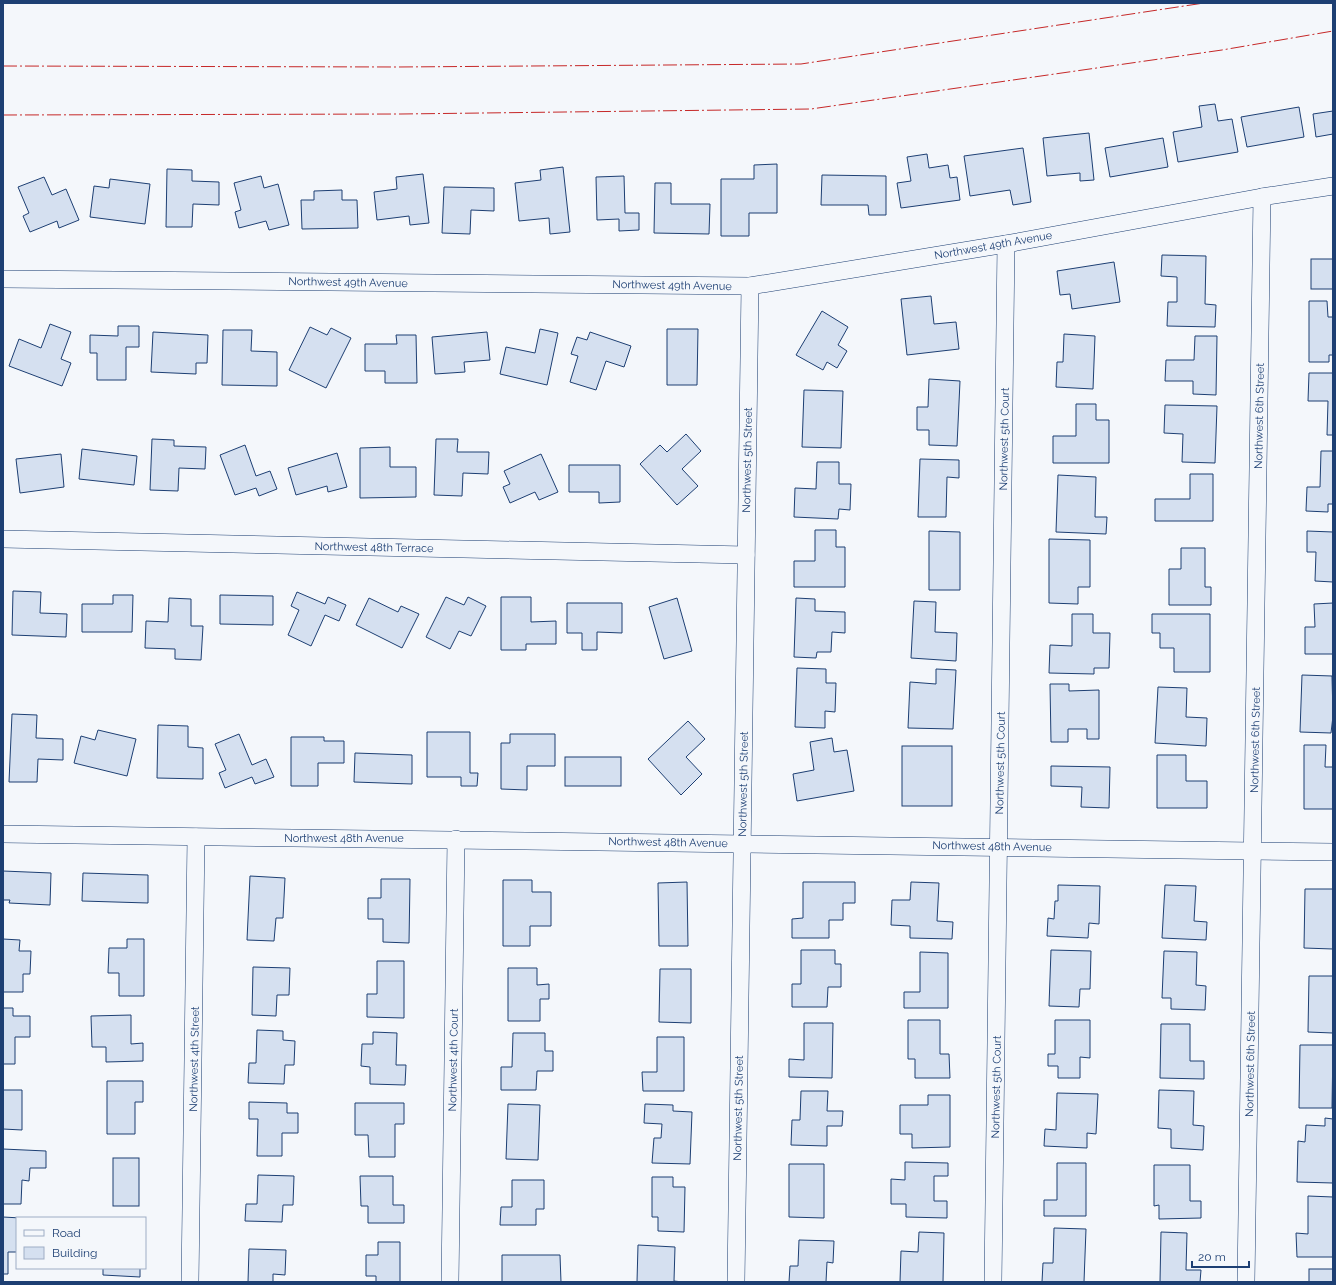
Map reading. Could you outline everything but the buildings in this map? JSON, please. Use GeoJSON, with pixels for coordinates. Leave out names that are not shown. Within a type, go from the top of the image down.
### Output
{"type":"FeatureCollection","features":[{"type":"Feature","properties":{"kind":"street","name":"Northwest 49th Avenue"},"geometry":{"type":"LineString","coordinates":[[3,279],[750,286],[1006,244],[1262,197],[1333,186]]}},
{"type":"Feature","properties":{"kind":"street","name":"Northwest 6th Street"},"geometry":{"type":"LineString","coordinates":[[1246,1282],[1262,197]]}},
{"type":"Feature","properties":{"kind":"street","name":"Northwest 5th Court"},"geometry":{"type":"LineString","coordinates":[[993,1282],[1006,244]]}},
{"type":"Feature","properties":{"kind":"street","name":"Northwest 5th Street"},"geometry":{"type":"LineString","coordinates":[[736,1282],[750,286]]}},
{"type":"Feature","properties":{"kind":"street","name":"Northwest 48th Terrace"},"geometry":{"type":"LineString","coordinates":[[3,539],[746,555]]}},
{"type":"Feature","properties":{"kind":"street","name":"Northwest 48th Avenue"},"geometry":{"type":"LineString","coordinates":[[3,834],[999,846],[1333,852]]}},
{"type":"Feature","properties":{"kind":"street","name":"Northwest 4th Street"},"geometry":{"type":"LineString","coordinates":[[190,1282],[196,837]]}},
{"type":"Feature","properties":{"kind":"street","name":"Northwest 4th Court"},"geometry":{"type":"LineString","coordinates":[[450,1282],[456,839]]}},
{"type":"Feature","properties":{"kind":"power"},"geometry":{"type":"LineString","coordinates":[[3,66],[398,67],[801,64],[1204,3]]}},
{"type":"Feature","properties":{"kind":"power"},"geometry":{"type":"LineString","coordinates":[[3,115],[401,114],[811,109],[1222,50],[1333,31]]}}]}
